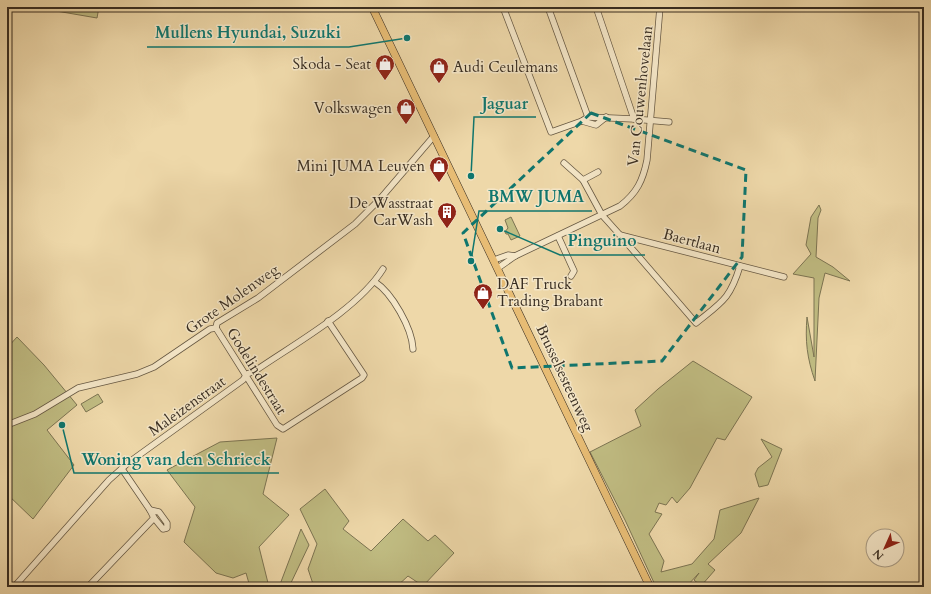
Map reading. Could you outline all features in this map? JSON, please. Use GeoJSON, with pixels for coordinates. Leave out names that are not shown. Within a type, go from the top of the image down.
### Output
{"type":"FeatureCollection","features":[{"type":"Feature","properties":{"kind":"main road","name":"Brusselsesteenweg"},"geometry":{"type":"LineString","coordinates":[[372,7],[650,587]]}},
{"type":"Feature","properties":{"kind":"street"},"geometry":{"type":"LineString","coordinates":[[503,7],[551,132],[582,121],[588,117],[669,122]]}},
{"type":"Feature","properties":{"kind":"street"},"geometry":{"type":"LineString","coordinates":[[548,7],[588,117]]}},
{"type":"Feature","properties":{"kind":"street"},"geometry":{"type":"LineString","coordinates":[[596,7],[634,119]]}},
{"type":"Feature","properties":{"kind":"street","name":"Van Couwenhovelaan"},"geometry":{"type":"LineString","coordinates":[[498,268],[514,256],[620,206],[631,197],[638,188],[644,177],[647,160],[660,7]]}},
{"type":"Feature","properties":{"kind":"street"},"geometry":{"type":"LineString","coordinates":[[582,121],[596,125],[606,117]]}},
{"type":"Feature","properties":{"kind":"street","name":"Grote Molenweg"},"geometry":{"type":"LineString","coordinates":[[7,425],[35,414],[78,388],[136,374],[154,367],[210,329],[216,328],[217,323],[258,298],[355,224],[380,199],[434,136]]}},
{"type":"Feature","properties":{"kind":"street"},"geometry":{"type":"LineString","coordinates":[[564,163],[583,180],[602,215],[696,323],[725,299],[734,287],[740,266]]}},
{"type":"Feature","properties":{"kind":"street"},"geometry":{"type":"LineString","coordinates":[[583,180],[598,172]]}},
{"type":"Feature","properties":{"kind":"street","name":"Baertlaan"},"geometry":{"type":"LineString","coordinates":[[620,235],[784,277]]}},
{"type":"Feature","properties":{"kind":"street"},"geometry":{"type":"LineString","coordinates":[[558,236],[574,270],[571,276]]}},
{"type":"Feature","properties":{"kind":"street","name":"Van Couwenhovelaan"},"geometry":{"type":"LineString","coordinates":[[494,260],[508,255],[514,256]]}},
{"type":"Feature","properties":{"kind":"street","name":"Maleizenstraat"},"geometry":{"type":"LineString","coordinates":[[14,587],[90,499],[122,469],[243,380],[246,375],[255,371],[328,321],[375,282],[383,269]]}},
{"type":"Feature","properties":{"kind":"street"},"geometry":{"type":"LineString","coordinates":[[375,282],[382,287],[399,310],[412,342],[413,349]]}},
{"type":"Feature","properties":{"kind":"street","name":"Godelindestraat"},"geometry":{"type":"LineString","coordinates":[[216,328],[279,427],[283,429],[362,378],[364,374],[328,321]]}},
{"type":"Feature","properties":{"kind":"street"},"geometry":{"type":"LineString","coordinates":[[122,469],[154,518],[163,529],[167,528],[167,523],[159,512],[150,510]]}},
{"type":"Feature","properties":{"kind":"street"},"geometry":{"type":"LineString","coordinates":[[88,587],[154,518]]}},
{"type":"Feature","properties":{"kind":"highlighted area"},"geometry":{"type":"Polygon","coordinates":[[[591,113],[746,170],[742,257],[662,361],[512,368],[463,233],[591,113]]]}},
{"type":"Feature","properties":{"kind":"shaded area"},"geometry":{"type":"Polygon","coordinates":[[[33,7],[99,7],[97,18],[33,7]]]}},
{"type":"Feature","properties":{"kind":"shaded area"},"geometry":{"type":"Polygon","coordinates":[[[819,205],[821,210],[818,218],[816,257],[833,267],[850,281],[825,273],[819,298],[815,381],[808,357],[806,334],[807,317],[814,357],[814,278],[793,274],[811,254],[806,245],[811,217],[819,205]]]}},
{"type":"Feature","properties":{"kind":"shaded area"},"geometry":{"type":"Polygon","coordinates":[[[511,217],[520,236],[511,240],[505,232],[508,228],[505,220],[511,217]]]}},
{"type":"Feature","properties":{"kind":"shaded area"},"geometry":{"type":"Polygon","coordinates":[[[17,337],[44,365],[77,405],[47,430],[74,465],[33,519],[7,494],[7,348],[17,337]]]}},
{"type":"Feature","properties":{"kind":"shaded area"},"geometry":{"type":"Polygon","coordinates":[[[693,361],[752,397],[725,440],[717,438],[690,488],[677,503],[672,497],[666,505],[659,503],[655,512],[662,514],[649,534],[664,561],[661,572],[692,564],[714,539],[720,510],[759,498],[741,533],[708,564],[715,570],[701,586],[694,580],[699,573],[686,587],[656,587],[625,520],[590,452],[641,426],[635,410],[693,361]]]}},
{"type":"Feature","properties":{"kind":"shaded area"},"geometry":{"type":"Polygon","coordinates":[[[98,394],[103,402],[86,412],[81,404],[98,394]]]}},
{"type":"Feature","properties":{"kind":"shaded area"},"geometry":{"type":"Polygon","coordinates":[[[277,438],[263,494],[289,515],[259,547],[269,587],[250,587],[246,573],[233,578],[216,573],[184,542],[195,507],[167,470],[220,442],[277,438]]]}},
{"type":"Feature","properties":{"kind":"shaded area"},"geometry":{"type":"Polygon","coordinates":[[[761,439],[782,449],[768,485],[759,487],[755,474],[758,468],[772,457],[761,439]]]}},
{"type":"Feature","properties":{"kind":"shaded area"},"geometry":{"type":"Polygon","coordinates":[[[325,489],[349,521],[343,529],[371,551],[403,519],[428,541],[435,535],[454,553],[423,586],[408,576],[396,587],[314,587],[308,569],[317,544],[300,509],[325,489]]]}},
{"type":"Feature","properties":{"kind":"shaded area"},"geometry":{"type":"Polygon","coordinates":[[[301,529],[309,545],[289,587],[279,587],[301,529]]]}},
{"type":"Feature","properties":{"kind":"place","name":"Mullens Hyundai, Suzuki"},"geometry":{"type":"Point","coordinates":[407,38]}},
{"type":"Feature","properties":{"kind":"place","name":"Skoda - Seat"},"geometry":{"type":"Point","coordinates":[385,81]}},
{"type":"Feature","properties":{"kind":"place","name":"Audi Ceulemans"},"geometry":{"type":"Point","coordinates":[439,84]}},
{"type":"Feature","properties":{"kind":"place","name":"Volkswagen"},"geometry":{"type":"Point","coordinates":[406,125]}},
{"type":"Feature","properties":{"kind":"place","name":"Jaguar"},"geometry":{"type":"Point","coordinates":[471,176]}},
{"type":"Feature","properties":{"kind":"place","name":"Mini JUMA Leuven"},"geometry":{"type":"Point","coordinates":[439,183]}},
{"type":"Feature","properties":{"kind":"place","name":"De Wasstraat CarWash"},"geometry":{"type":"Point","coordinates":[447,229]}},
{"type":"Feature","properties":{"kind":"place","name":"Pinguino"},"geometry":{"type":"Point","coordinates":[500,229]}},
{"type":"Feature","properties":{"kind":"place","name":"BMW JUMA"},"geometry":{"type":"Point","coordinates":[471,261]}},
{"type":"Feature","properties":{"kind":"place","name":"DAF Truck Trading Brabant"},"geometry":{"type":"Point","coordinates":[483,310]}},
{"type":"Feature","properties":{"kind":"place","name":"Woning van den Schrieck"},"geometry":{"type":"Point","coordinates":[62,425]}}]}
